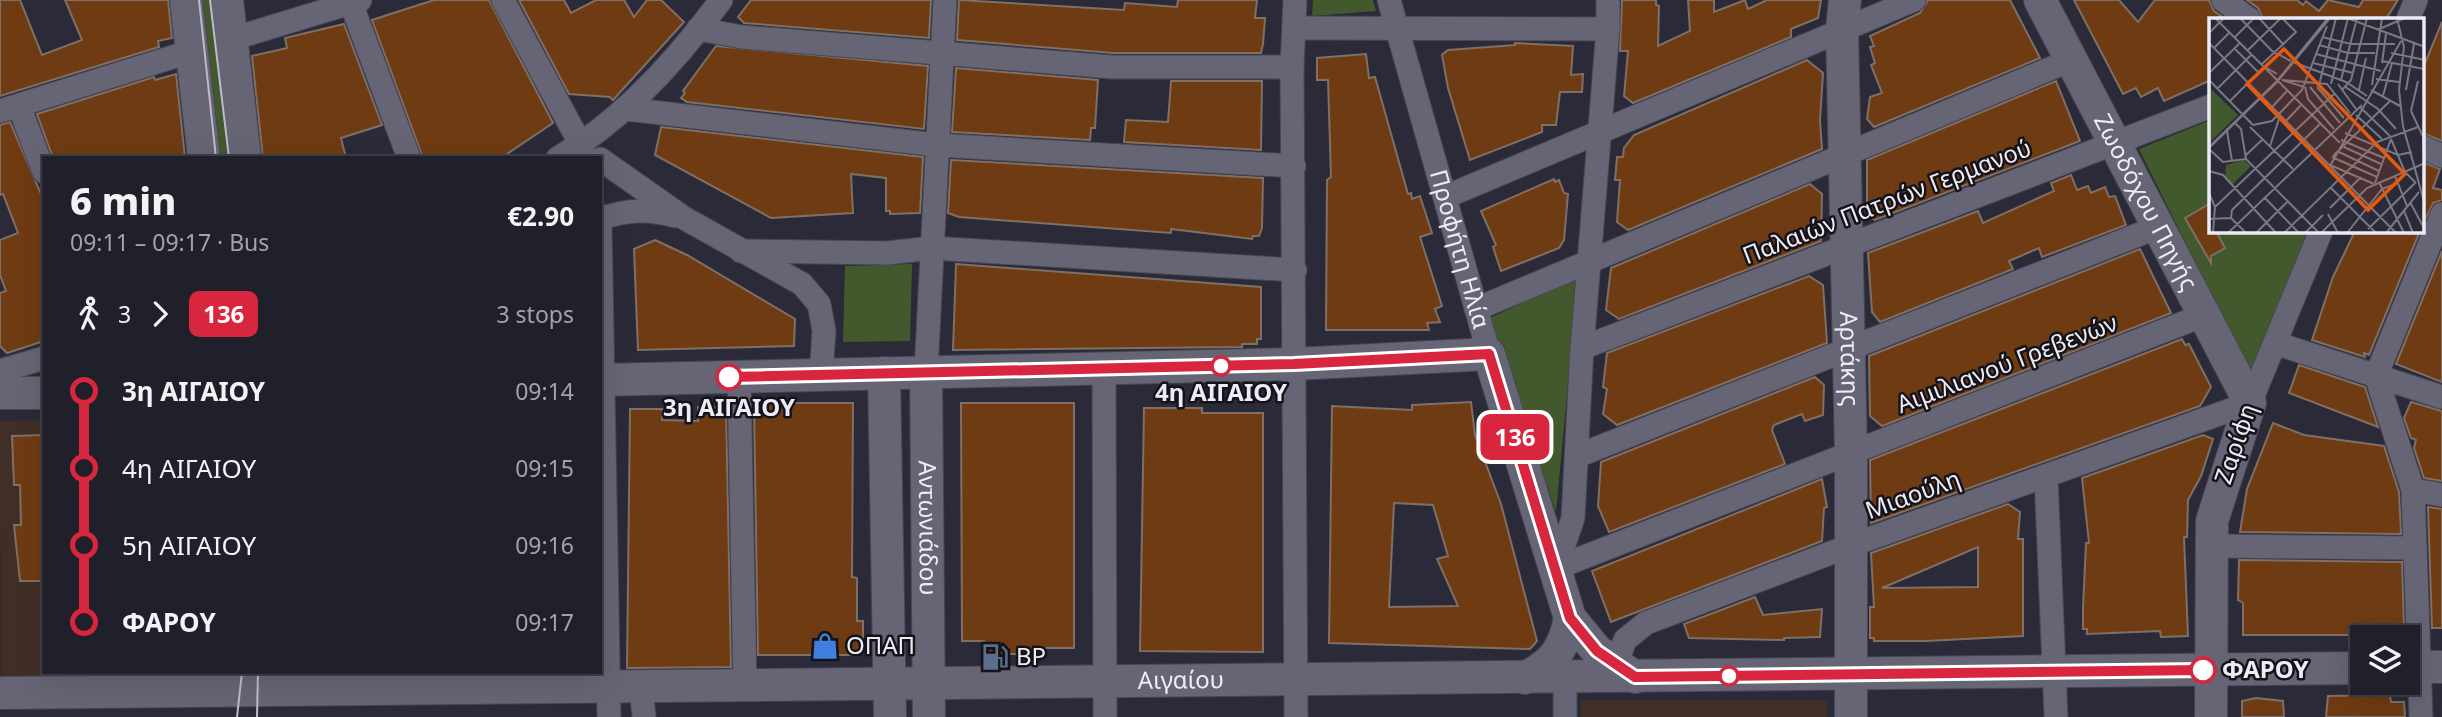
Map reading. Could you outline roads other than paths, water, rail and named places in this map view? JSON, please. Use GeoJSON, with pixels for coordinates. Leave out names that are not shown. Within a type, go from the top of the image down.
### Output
{"type":"FeatureCollection","features":[{"type":"Feature","properties":{"kind":"street"},"geometry":{"type":"LineString","coordinates":[[186,0],[204,156]]}},
{"type":"Feature","properties":{"kind":"street"},"geometry":{"type":"LineString","coordinates":[[227,0],[245,156]]}},
{"type":"Feature","properties":{"kind":"street"},"geometry":{"type":"LineString","coordinates":[[503,0],[591,155],[626,108],[698,29],[714,3]]}},
{"type":"Feature","properties":{"kind":"street"},"geometry":{"type":"LineString","coordinates":[[926,372],[945,0]]}},
{"type":"Feature","properties":{"kind":"street"},"geometry":{"type":"LineString","coordinates":[[1295,0],[1292,67],[1296,717]]}},
{"type":"Feature","properties":{"kind":"street","name":"Προφήτη Ηλία"},"geometry":{"type":"LineString","coordinates":[[1389,0],[1489,354],[1570,618],[1586,640],[1625,671]]}},
{"type":"Feature","properties":{"kind":"street"},"geometry":{"type":"LineString","coordinates":[[1556,568],[1573,518],[1582,348],[1608,29],[1608,0]]}},
{"type":"Feature","properties":{"kind":"street"},"geometry":{"type":"LineString","coordinates":[[1445,197],[1600,131],[1844,15],[1914,0]]}},
{"type":"Feature","properties":{"kind":"street","name":"Ζωοδόχου Πηγής"},"geometry":{"type":"LineString","coordinates":[[2039,0],[2250,403]]}},
{"type":"Feature","properties":{"kind":"street"},"geometry":{"type":"LineString","coordinates":[[2223,0],[2248,18]]}},
{"type":"Feature","properties":{"kind":"street"},"geometry":{"type":"LineString","coordinates":[[2408,18],[2416,0]]}},
{"type":"Feature","properties":{"kind":"street"},"geometry":{"type":"LineString","coordinates":[[232,39],[356,1],[408,156]]}},
{"type":"Feature","properties":{"kind":"street","name":"Αρτάκης"},"geometry":{"type":"LineString","coordinates":[[1844,15],[1844,155],[1851,453],[1851,717]]}},
{"type":"Feature","properties":{"kind":"street"},"geometry":{"type":"LineString","coordinates":[[1294,28],[1608,29]]}},
{"type":"Feature","properties":{"kind":"street"},"geometry":{"type":"LineString","coordinates":[[698,29],[742,37],[1112,67],[1292,67]]}},
{"type":"Feature","properties":{"kind":"street"},"geometry":{"type":"LineString","coordinates":[[42,168],[10,108],[192,51]]}},
{"type":"Feature","properties":{"kind":"street"},"geometry":{"type":"LineString","coordinates":[[1476,309],[2071,60]]}},
{"type":"Feature","properties":{"kind":"street","name":"Παλαιών Πατρών Γερμανού"},"geometry":{"type":"LineString","coordinates":[[1582,348],[2209,107]]}},
{"type":"Feature","properties":{"kind":"street"},"geometry":{"type":"LineString","coordinates":[[626,108],[937,145],[1294,166]]}},
{"type":"Feature","properties":{"kind":"street"},"geometry":{"type":"LineString","coordinates":[[2424,147],[2442,156]]}},
{"type":"Feature","properties":{"kind":"street"},"geometry":{"type":"LineString","coordinates":[[602,162],[684,218],[802,284],[819,304],[824,331],[821,375]]}},
{"type":"Feature","properties":{"kind":"street"},"geometry":{"type":"LineString","coordinates":[[602,220],[618,213],[650,210],[684,218]]}},
{"type":"Feature","properties":{"kind":"street"},"geometry":{"type":"LineString","coordinates":[[2421,717],[2423,667],[2413,489],[2376,376],[2442,214]]}},
{"type":"Feature","properties":{"kind":"street"},"geometry":{"type":"LineString","coordinates":[[1577,456],[2158,227]]}},
{"type":"Feature","properties":{"kind":"street","name":"Ζαρίφη"},"geometry":{"type":"LineString","coordinates":[[2211,717],[2210,546],[2216,502],[2250,403],[2320,233]]}},
{"type":"Feature","properties":{"kind":"street"},"geometry":{"type":"LineString","coordinates":[[741,251],[887,253],[932,248],[1295,270]]}},
{"type":"Feature","properties":{"kind":"street","name":"Αιμιλιανού Γρεβενών"},"geometry":{"type":"LineString","coordinates":[[1556,568],[2204,315]]}},
{"type":"Feature","properties":{"kind":"street"},"geometry":{"type":"LineString","coordinates":[[2275,343],[2442,397]]}},
{"type":"Feature","properties":{"kind":"street"},"geometry":{"type":"LineString","coordinates":[[609,702],[602,380],[1294,364],[1489,354]]}},
{"type":"Feature","properties":{"kind":"street"},"geometry":{"type":"LineString","coordinates":[[0,371],[42,359]]}},
{"type":"Feature","properties":{"kind":"street"},"geometry":{"type":"LineString","coordinates":[[1104,368],[1105,717]]}},
{"type":"Feature","properties":{"kind":"street","name":"Αντωνιάδου"},"geometry":{"type":"LineString","coordinates":[[926,372],[929,717]]}},
{"type":"Feature","properties":{"kind":"street","name":"Αντωνιάδου"},"geometry":{"type":"LineString","coordinates":[[884,373],[890,717]]}},
{"type":"Feature","properties":{"kind":"street"},"geometry":{"type":"LineString","coordinates":[[739,377],[745,686]]}},
{"type":"Feature","properties":{"kind":"street"},"geometry":{"type":"LineString","coordinates":[[0,393],[42,393]]}},
{"type":"Feature","properties":{"kind":"street","name":"Μιαούλη"},"geometry":{"type":"LineString","coordinates":[[1625,671],[1625,640],[1638,627],[1849,546],[2250,403]]}},
{"type":"Feature","properties":{"kind":"street"},"geometry":{"type":"LineString","coordinates":[[2046,476],[2056,717]]}},
{"type":"Feature","properties":{"kind":"street"},"geometry":{"type":"LineString","coordinates":[[2413,489],[2442,495]]}},
{"type":"Feature","properties":{"kind":"street"},"geometry":{"type":"LineString","coordinates":[[2210,546],[2415,548]]}},
{"type":"Feature","properties":{"kind":"street"},"geometry":{"type":"LineString","coordinates":[[1525,678],[1547,666],[1558,655],[1566,639],[1570,618]]}},
{"type":"Feature","properties":{"kind":"street","name":"Αιγαίου"},"geometry":{"type":"LineString","coordinates":[[0,693],[272,693],[465,680],[609,702],[643,702],[745,686],[1565,678],[1625,671],[1851,674],[2350,668]]}},
{"type":"Feature","properties":{"kind":"street"},"geometry":{"type":"LineString","coordinates":[[1565,678],[1565,717]]}},
{"type":"Feature","properties":{"kind":"tram line"},"geometry":{"type":"LineString","coordinates":[[199,0],[216,156]]}},
{"type":"Feature","properties":{"kind":"tram line"},"geometry":{"type":"LineString","coordinates":[[210,0],[229,156]]}},
{"type":"Feature","properties":{"kind":"tram line"},"geometry":{"type":"LineString","coordinates":[[237,717],[242,674]]}},
{"type":"Feature","properties":{"kind":"tram line"},"geometry":{"type":"LineString","coordinates":[[257,717],[258,674]]}},
{"type":"Feature","properties":{"kind":"place","name":"4η ΑΙΓΑΙΟΥ"},"geometry":{"type":"Point","coordinates":[1221,366]}},
{"type":"Feature","properties":{"kind":"place","name":"3η ΑΙΓΑΙΟΥ"},"geometry":{"type":"Point","coordinates":[729,377]}},
{"type":"Feature","properties":{"kind":"place","name":"ΟΠΑΠ"},"geometry":{"type":"Point","coordinates":[825,646]}},
{"type":"Feature","properties":{"kind":"place","name":"BP"},"geometry":{"type":"Point","coordinates":[995,657]}},
{"type":"Feature","properties":{"kind":"place","name":"ΦΑΡΟΥ"},"geometry":{"type":"Point","coordinates":[2203,670]}}]}
